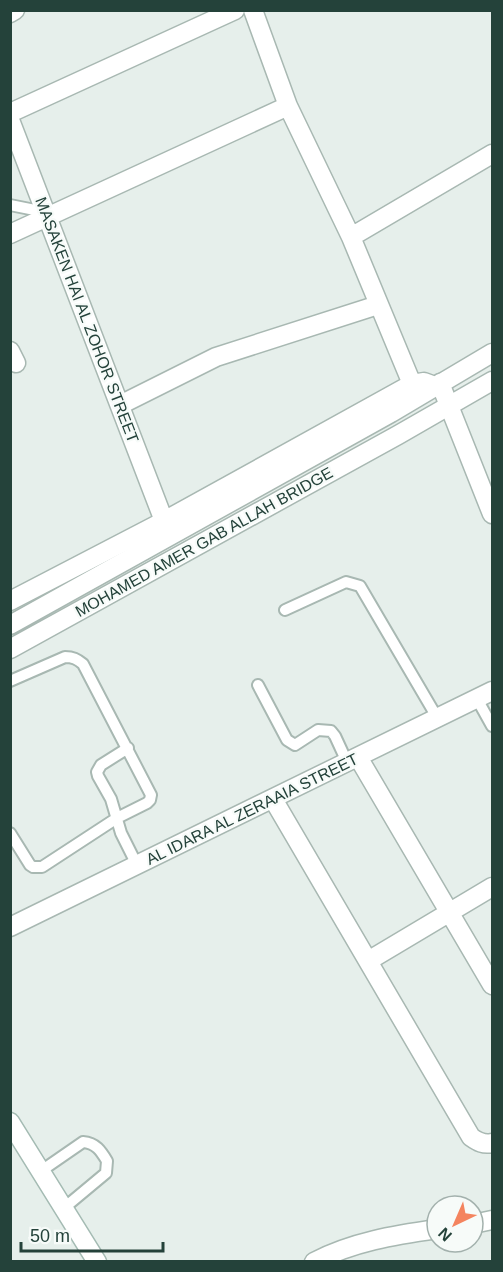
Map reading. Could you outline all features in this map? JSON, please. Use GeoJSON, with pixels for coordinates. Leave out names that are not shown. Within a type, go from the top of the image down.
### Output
{"type":"FeatureCollection","features":[{"type":"Feature","properties":{"kind":"street"},"geometry":{"type":"LineString","coordinates":[[10,13],[15,10]]}},
{"type":"Feature","properties":{"kind":"street"},"geometry":{"type":"LineString","coordinates":[[10,113],[235,10]]}},
{"type":"Feature","properties":{"kind":"street"},"geometry":{"type":"LineString","coordinates":[[253,10],[288,106],[351,237],[412,384]]}},
{"type":"Feature","properties":{"kind":"street"},"geometry":{"type":"LineString","coordinates":[[10,234],[46,215],[288,106]]}},
{"type":"Feature","properties":{"kind":"street","name":"MASAKEN HAI AL ZOHOR STREET"},"geometry":{"type":"LineString","coordinates":[[10,120],[164,521]]}},
{"type":"Feature","properties":{"kind":"street"},"geometry":{"type":"LineString","coordinates":[[351,237],[492,154]]}},
{"type":"Feature","properties":{"kind":"street"},"geometry":{"type":"LineString","coordinates":[[120,405],[216,357],[378,305]]}},
{"type":"Feature","properties":{"kind":"street","name":"MOHAMED AMER GAB ALLAH BRIDGE"},"geometry":{"type":"LineString","coordinates":[[10,625],[391,413],[492,353]]}},
{"type":"Feature","properties":{"kind":"street","name":"MOHAMED AMER GAB ALLAH BRIDGE"},"geometry":{"type":"LineString","coordinates":[[10,649],[492,381]]}},
{"type":"Feature","properties":{"kind":"street"},"geometry":{"type":"LineString","coordinates":[[10,602],[164,521],[412,384],[424,382],[438,385],[449,406],[492,514]]}},
{"type":"Feature","properties":{"kind":"street","name":"AL IDARA AL ZERAAIA STREET"},"geometry":{"type":"LineString","coordinates":[[10,927],[485,695]]}},
{"type":"Feature","properties":{"kind":"street"},"geometry":{"type":"LineString","coordinates":[[352,760],[450,913],[492,985]]}},
{"type":"Feature","properties":{"kind":"street"},"geometry":{"type":"LineString","coordinates":[[273,799],[471,1137],[479,1143],[492,1143]]}},
{"type":"Feature","properties":{"kind":"street"},"geometry":{"type":"LineString","coordinates":[[369,961],[492,887]]}},
{"type":"Feature","properties":{"kind":"street"},"geometry":{"type":"LineString","coordinates":[[10,1122],[97,1262]]}},
{"type":"Feature","properties":{"kind":"street"},"geometry":{"type":"LineString","coordinates":[[314,1262],[352,1246],[425,1231]]}},
{"type":"Feature","properties":{"kind":"street"},"geometry":{"type":"LineString","coordinates":[[352,1246],[364,1262]]}},
{"type":"Feature","properties":{"kind":"lane"},"geometry":{"type":"LineString","coordinates":[[10,205],[46,215]]}},
{"type":"Feature","properties":{"kind":"lane"},"geometry":{"type":"LineString","coordinates":[[285,610],[346,582],[360,586],[438,719]]}},
{"type":"Feature","properties":{"kind":"lane"},"geometry":{"type":"LineString","coordinates":[[10,681],[65,657],[77,659],[83,664],[152,795],[147,803],[117,818],[42,867],[30,865],[10,833]]}},
{"type":"Feature","properties":{"kind":"lane"},"geometry":{"type":"LineString","coordinates":[[258,685],[291,743],[295,745],[318,730],[331,731],[352,760]]}},
{"type":"Feature","properties":{"kind":"lane"},"geometry":{"type":"LineString","coordinates":[[485,695],[492,726]]}},
{"type":"Feature","properties":{"kind":"lane"},"geometry":{"type":"LineString","coordinates":[[128,748],[101,765],[97,772],[111,799],[121,832],[137,865]]}},
{"type":"Feature","properties":{"kind":"lane"},"geometry":{"type":"LineString","coordinates":[[41,1171],[83,1142],[94,1145],[107,1161],[106,1173],[64,1208]]}}]}
